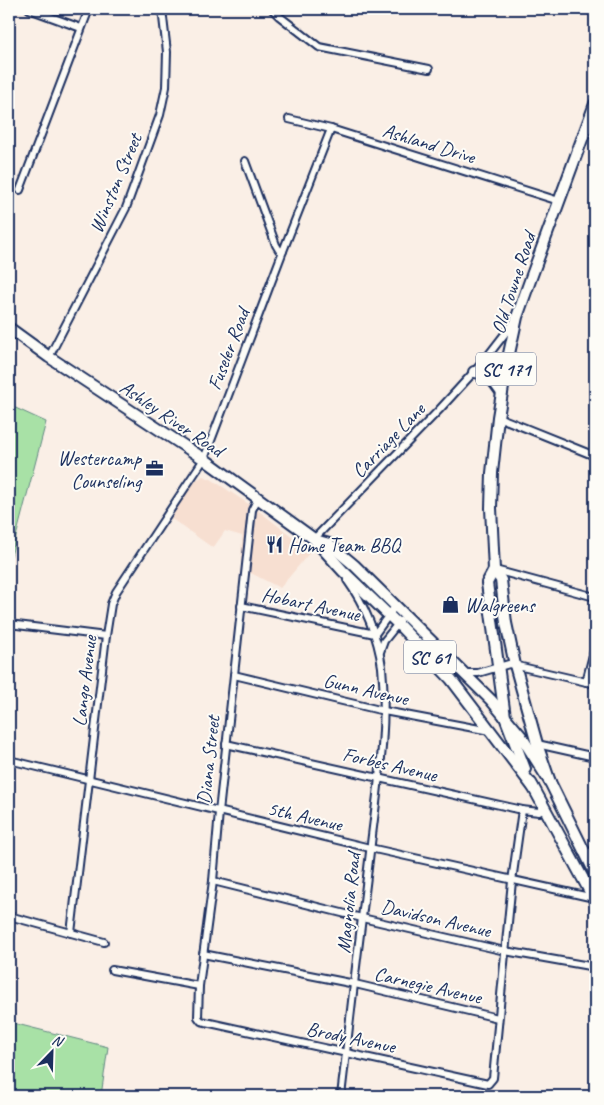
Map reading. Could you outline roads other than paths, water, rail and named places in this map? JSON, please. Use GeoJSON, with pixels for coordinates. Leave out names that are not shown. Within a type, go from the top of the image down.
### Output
{"type":"FeatureCollection","features":[{"type":"Feature","properties":{"kind":"main road","name":"Old Towne Road"},"geometry":{"type":"LineString","coordinates":[[494,570],[491,508],[498,417],[507,363],[518,317],[595,104]]}},
{"type":"Feature","properties":{"kind":"main road","name":"Ashley River Road"},"geometry":{"type":"LineString","coordinates":[[9,328],[49,357],[204,459],[314,539],[343,571],[451,679],[533,787]]}},
{"type":"Feature","properties":{"kind":"main road"},"geometry":{"type":"LineString","coordinates":[[474,372],[483,372],[502,393]]}},
{"type":"Feature","properties":{"kind":"main road","name":"Ashley River Road"},"geometry":{"type":"LineString","coordinates":[[314,539],[329,544],[354,565],[491,700],[520,736],[550,782]]}},
{"type":"Feature","properties":{"kind":"main road","name":"SC 171"},"geometry":{"type":"LineString","coordinates":[[595,872],[550,782],[537,744],[515,665],[506,623],[501,580],[494,570],[487,583],[505,717],[533,787],[595,899]]}},
{"type":"Feature","properties":{"kind":"street"},"geometry":{"type":"LineString","coordinates":[[9,16],[12,9]]}},
{"type":"Feature","properties":{"kind":"street"},"geometry":{"type":"LineString","coordinates":[[29,9],[82,28]]}},
{"type":"Feature","properties":{"kind":"street"},"geometry":{"type":"LineString","coordinates":[[20,190],[89,9]]}},
{"type":"Feature","properties":{"kind":"street","name":"Winston Street"},"geometry":{"type":"LineString","coordinates":[[49,357],[126,208],[160,114],[166,87],[167,52],[162,9]]}},
{"type":"Feature","properties":{"kind":"street"},"geometry":{"type":"LineString","coordinates":[[272,9],[319,47],[429,69]]}},
{"type":"Feature","properties":{"kind":"street","name":"Ashland Drive"},"geometry":{"type":"LineString","coordinates":[[289,119],[331,129],[559,200]]}},
{"type":"Feature","properties":{"kind":"street","name":"Fuseler Road"},"geometry":{"type":"LineString","coordinates":[[204,459],[331,129]]}},
{"type":"Feature","properties":{"kind":"street"},"geometry":{"type":"LineString","coordinates":[[245,161],[276,245],[279,250],[283,251]]}},
{"type":"Feature","properties":{"kind":"street","name":"Carriage Lane"},"geometry":{"type":"LineString","coordinates":[[314,539],[474,372],[518,317]]}},
{"type":"Feature","properties":{"kind":"street"},"geometry":{"type":"LineString","coordinates":[[483,362],[507,363]]}},
{"type":"Feature","properties":{"kind":"street"},"geometry":{"type":"LineString","coordinates":[[498,417],[595,456]]}},
{"type":"Feature","properties":{"kind":"street","name":"Lango Avenue"},"geometry":{"type":"LineString","coordinates":[[72,933],[106,636],[112,604],[116,592],[204,459]]}},
{"type":"Feature","properties":{"kind":"street","name":"Diana Street"},"geometry":{"type":"LineString","coordinates":[[206,1023],[198,1017],[199,986],[213,881],[252,510],[258,498]]}},
{"type":"Feature","properties":{"kind":"street","name":"Magnolia Road"},"geometry":{"type":"LineString","coordinates":[[314,539],[350,585],[365,611],[375,634],[379,653],[384,711],[379,779],[341,1096]]}},
{"type":"Feature","properties":{"kind":"street"},"geometry":{"type":"LineString","coordinates":[[494,570],[595,597]]}},
{"type":"Feature","properties":{"kind":"street"},"geometry":{"type":"LineString","coordinates":[[375,634],[396,605]]}},
{"type":"Feature","properties":{"kind":"street","name":"Hobart Avenue"},"geometry":{"type":"LineString","coordinates":[[241,606],[375,634]]}},
{"type":"Feature","properties":{"kind":"street"},"geometry":{"type":"LineString","coordinates":[[379,653],[384,641],[405,615]]}},
{"type":"Feature","properties":{"kind":"street"},"geometry":{"type":"LineString","coordinates":[[9,624],[106,636]]}},
{"type":"Feature","properties":{"kind":"street"},"geometry":{"type":"LineString","coordinates":[[586,682],[595,647]]}},
{"type":"Feature","properties":{"kind":"street"},"geometry":{"type":"LineString","coordinates":[[463,673],[478,673],[509,664],[595,684]]}},
{"type":"Feature","properties":{"kind":"street","name":"Gunn Avenue"},"geometry":{"type":"LineString","coordinates":[[234,675],[384,711],[491,731]]}},
{"type":"Feature","properties":{"kind":"street","name":"Forbes Avenue"},"geometry":{"type":"LineString","coordinates":[[226,744],[522,810],[536,812],[545,808]]}},
{"type":"Feature","properties":{"kind":"street"},"geometry":{"type":"LineString","coordinates":[[537,744],[595,757]]}},
{"type":"Feature","properties":{"kind":"street","name":"5th Avenue"},"geometry":{"type":"LineString","coordinates":[[9,760],[370,848],[595,899]]}},
{"type":"Feature","properties":{"kind":"street"},"geometry":{"type":"LineString","coordinates":[[498,1018],[512,881],[522,810]]}},
{"type":"Feature","properties":{"kind":"street"},"geometry":{"type":"LineString","coordinates":[[586,856],[595,849]]}},
{"type":"Feature","properties":{"kind":"street","name":"Davidson Avenue"},"geometry":{"type":"LineString","coordinates":[[213,881],[505,951],[595,967]]}},
{"type":"Feature","properties":{"kind":"street"},"geometry":{"type":"LineString","coordinates":[[9,916],[104,942]]}},
{"type":"Feature","properties":{"kind":"street","name":"Carnegie Avenue"},"geometry":{"type":"LineString","coordinates":[[203,954],[355,984],[498,1018]]}},
{"type":"Feature","properties":{"kind":"street"},"geometry":{"type":"LineString","coordinates":[[112,970],[199,986]]}},
{"type":"Feature","properties":{"kind":"street","name":"Brody Avenue"},"geometry":{"type":"LineString","coordinates":[[206,1023],[488,1084],[493,1078],[498,1018]]}},
{"type":"Feature","properties":{"kind":"place","name":"Westercamp Counseling"},"geometry":{"type":"Point","coordinates":[155,469]}},
{"type":"Feature","properties":{"kind":"place","name":"Home Team BBQ"},"geometry":{"type":"Point","coordinates":[274,545]}},
{"type":"Feature","properties":{"kind":"place","name":"Walgreens"},"geometry":{"type":"Point","coordinates":[451,605]}}]}
